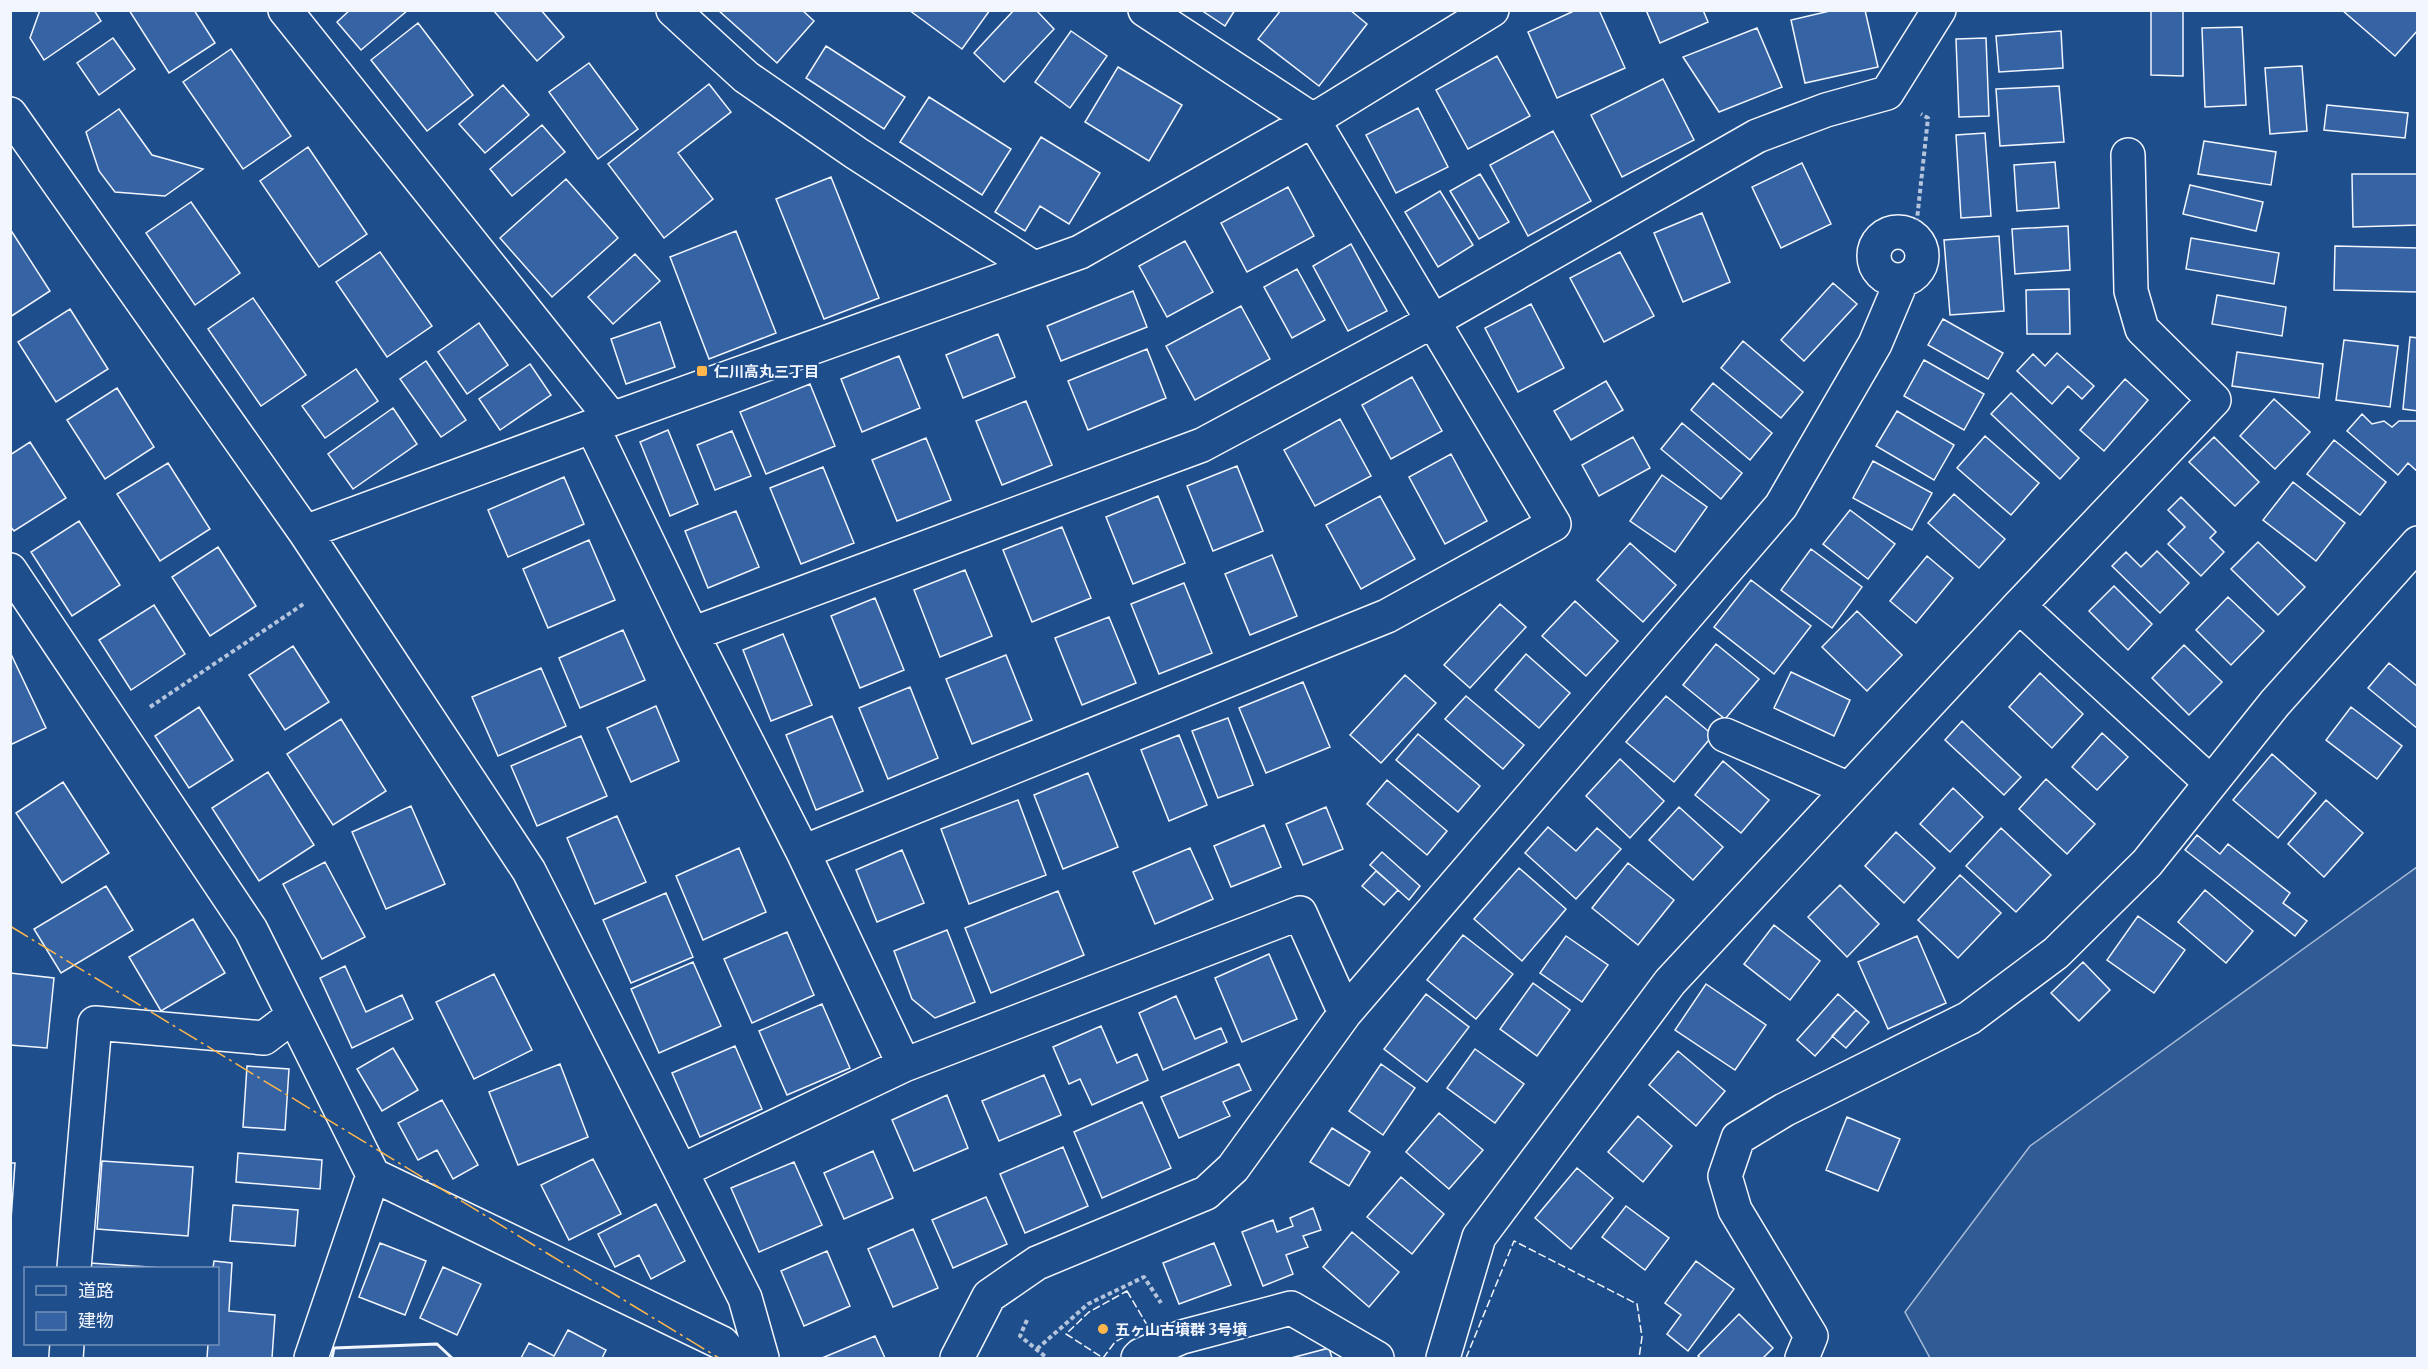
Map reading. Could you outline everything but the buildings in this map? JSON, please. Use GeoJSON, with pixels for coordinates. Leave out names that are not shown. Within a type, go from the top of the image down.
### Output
{"type":"FeatureCollection","features":[{"type":"Feature","properties":{"kind":"street"},"geometry":{"type":"LineString","coordinates":[[285,10],[602,422],[692,634],[803,852],[904,1065]]}},
{"type":"Feature","properties":{"kind":"street"},"geometry":{"type":"LineString","coordinates":[[673,10],[746,77],[856,153],[1034,268]]}},
{"type":"Feature","properties":{"kind":"street"},"geometry":{"type":"LineString","coordinates":[[803,852],[1387,616],[1554,524],[1313,120],[1145,10]]}},
{"type":"Feature","properties":{"kind":"street"},"geometry":{"type":"LineString","coordinates":[[305,532],[602,422],[1080,252],[1313,120],[1492,10]]}},
{"type":"Feature","properties":{"kind":"street"},"geometry":{"type":"LineString","coordinates":[[692,634],[1202,445],[1433,321],[1757,136],[1826,110],[1887,93],[1939,10]]}},
{"type":"Feature","properties":{"kind":"street"},"geometry":{"type":"LineString","coordinates":[[10,114],[305,532],[530,871],[745,1298],[762,1359]]}},
{"type":"Feature","properties":{"kind":"street"},"geometry":{"type":"LineString","coordinates":[[1443,1359],[1479,1237],[1670,982],[2214,400],[2142,329],[2131,291],[2128,155]]}},
{"type":"Feature","properties":{"kind":"street"},"geometry":{"type":"LineString","coordinates":[[957,1359],[989,1296],[1037,1263],[1206,1193],[1233,1168],[1345,1013],[1781,506],[1875,344],[1902,280],[1885,277],[1877,269],[1873,258],[1877,242],[1888,233],[1902,231],[1915,238]]}},
{"type":"Feature","properties":{"kind":"street"},"geometry":{"type":"LineString","coordinates":[[1802,1359],[1811,1336],[1736,1210],[1725,1176],[1738,1138],[1784,1110],[1969,1018],[2056,953],[2147,863],[2275,703],[2418,543]]}},
{"type":"Feature","properties":{"kind":"street"},"geometry":{"type":"LineString","coordinates":[[10,570],[251,930],[373,1174],[722,1343],[735,1359]]}},
{"type":"Feature","properties":{"kind":"street"},"geometry":{"type":"LineString","coordinates":[[2019,606],[2211,783]]}},
{"type":"Feature","properties":{"kind":"street"},"geometry":{"type":"LineString","coordinates":[[1725,735],[1849,789]]}},
{"type":"Feature","properties":{"kind":"street"},"geometry":{"type":"LineString","coordinates":[[681,1171],[904,1065],[1300,913],[1345,1013]]}},
{"type":"Feature","properties":{"kind":"street"},"geometry":{"type":"LineString","coordinates":[[74,1267],[95,1023],[264,1038],[293,1016]]}},
{"type":"Feature","properties":{"kind":"street"},"geometry":{"type":"LineString","coordinates":[[311,1359],[373,1174]]}},
{"type":"Feature","properties":{"kind":"street"},"geometry":{"type":"LineString","coordinates":[[1138,1359],[1141,1355],[1182,1337],[1291,1308],[1377,1359]]}},
{"type":"Feature","properties":{"kind":"path"},"geometry":{"type":"LineString","coordinates":[[1887,93],[1928,118],[1915,238]]}},
{"type":"Feature","properties":{"kind":"path"},"geometry":{"type":"LineString","coordinates":[[117,729],[337,582]]}},
{"type":"Feature","properties":{"kind":"path"},"geometry":{"type":"LineString","coordinates":[[1036,1349],[1088,1304],[1144,1277]]}},
{"type":"Feature","properties":{"kind":"shaded area"},"geometry":{"type":"Polygon","coordinates":[[[2417,867],[2417,1358],[1930,1358],[1905,1312],[2030,1146],[2417,867]]]}},
{"type":"Feature","properties":{"kind":"shaded area"},"geometry":{"type":"Polygon","coordinates":[[[437,1344],[452,1358],[332,1358],[334,1348],[437,1344]]]}},
{"type":"Feature","properties":{"kind":"fence"},"geometry":{"type":"LineString","coordinates":[[1466,1358],[1514,1241],[1637,1304],[1642,1337],[1639,1358]]}},
{"type":"Feature","properties":{"kind":"fence"},"geometry":{"type":"LineString","coordinates":[[1127,1291],[1147,1325],[1115,1342],[1103,1358],[1066,1334],[1089,1312],[1127,1291]]}},
{"type":"Feature","properties":{"kind":"wall"},"geometry":{"type":"LineString","coordinates":[[332,1358],[334,1348],[437,1344],[452,1358]]}},
{"type":"Feature","properties":{"kind":"power"},"geometry":{"type":"LineString","coordinates":[[10,926],[719,1358]]}},
{"type":"Feature","properties":{"kind":"place","name":"仁川高丸三丁目"},"geometry":{"type":"Point","coordinates":[702,371]}},
{"type":"Feature","properties":{"kind":"place","name":"五ヶ山古墳群 3号墳"},"geometry":{"type":"Point","coordinates":[1103,1329]}}]}
